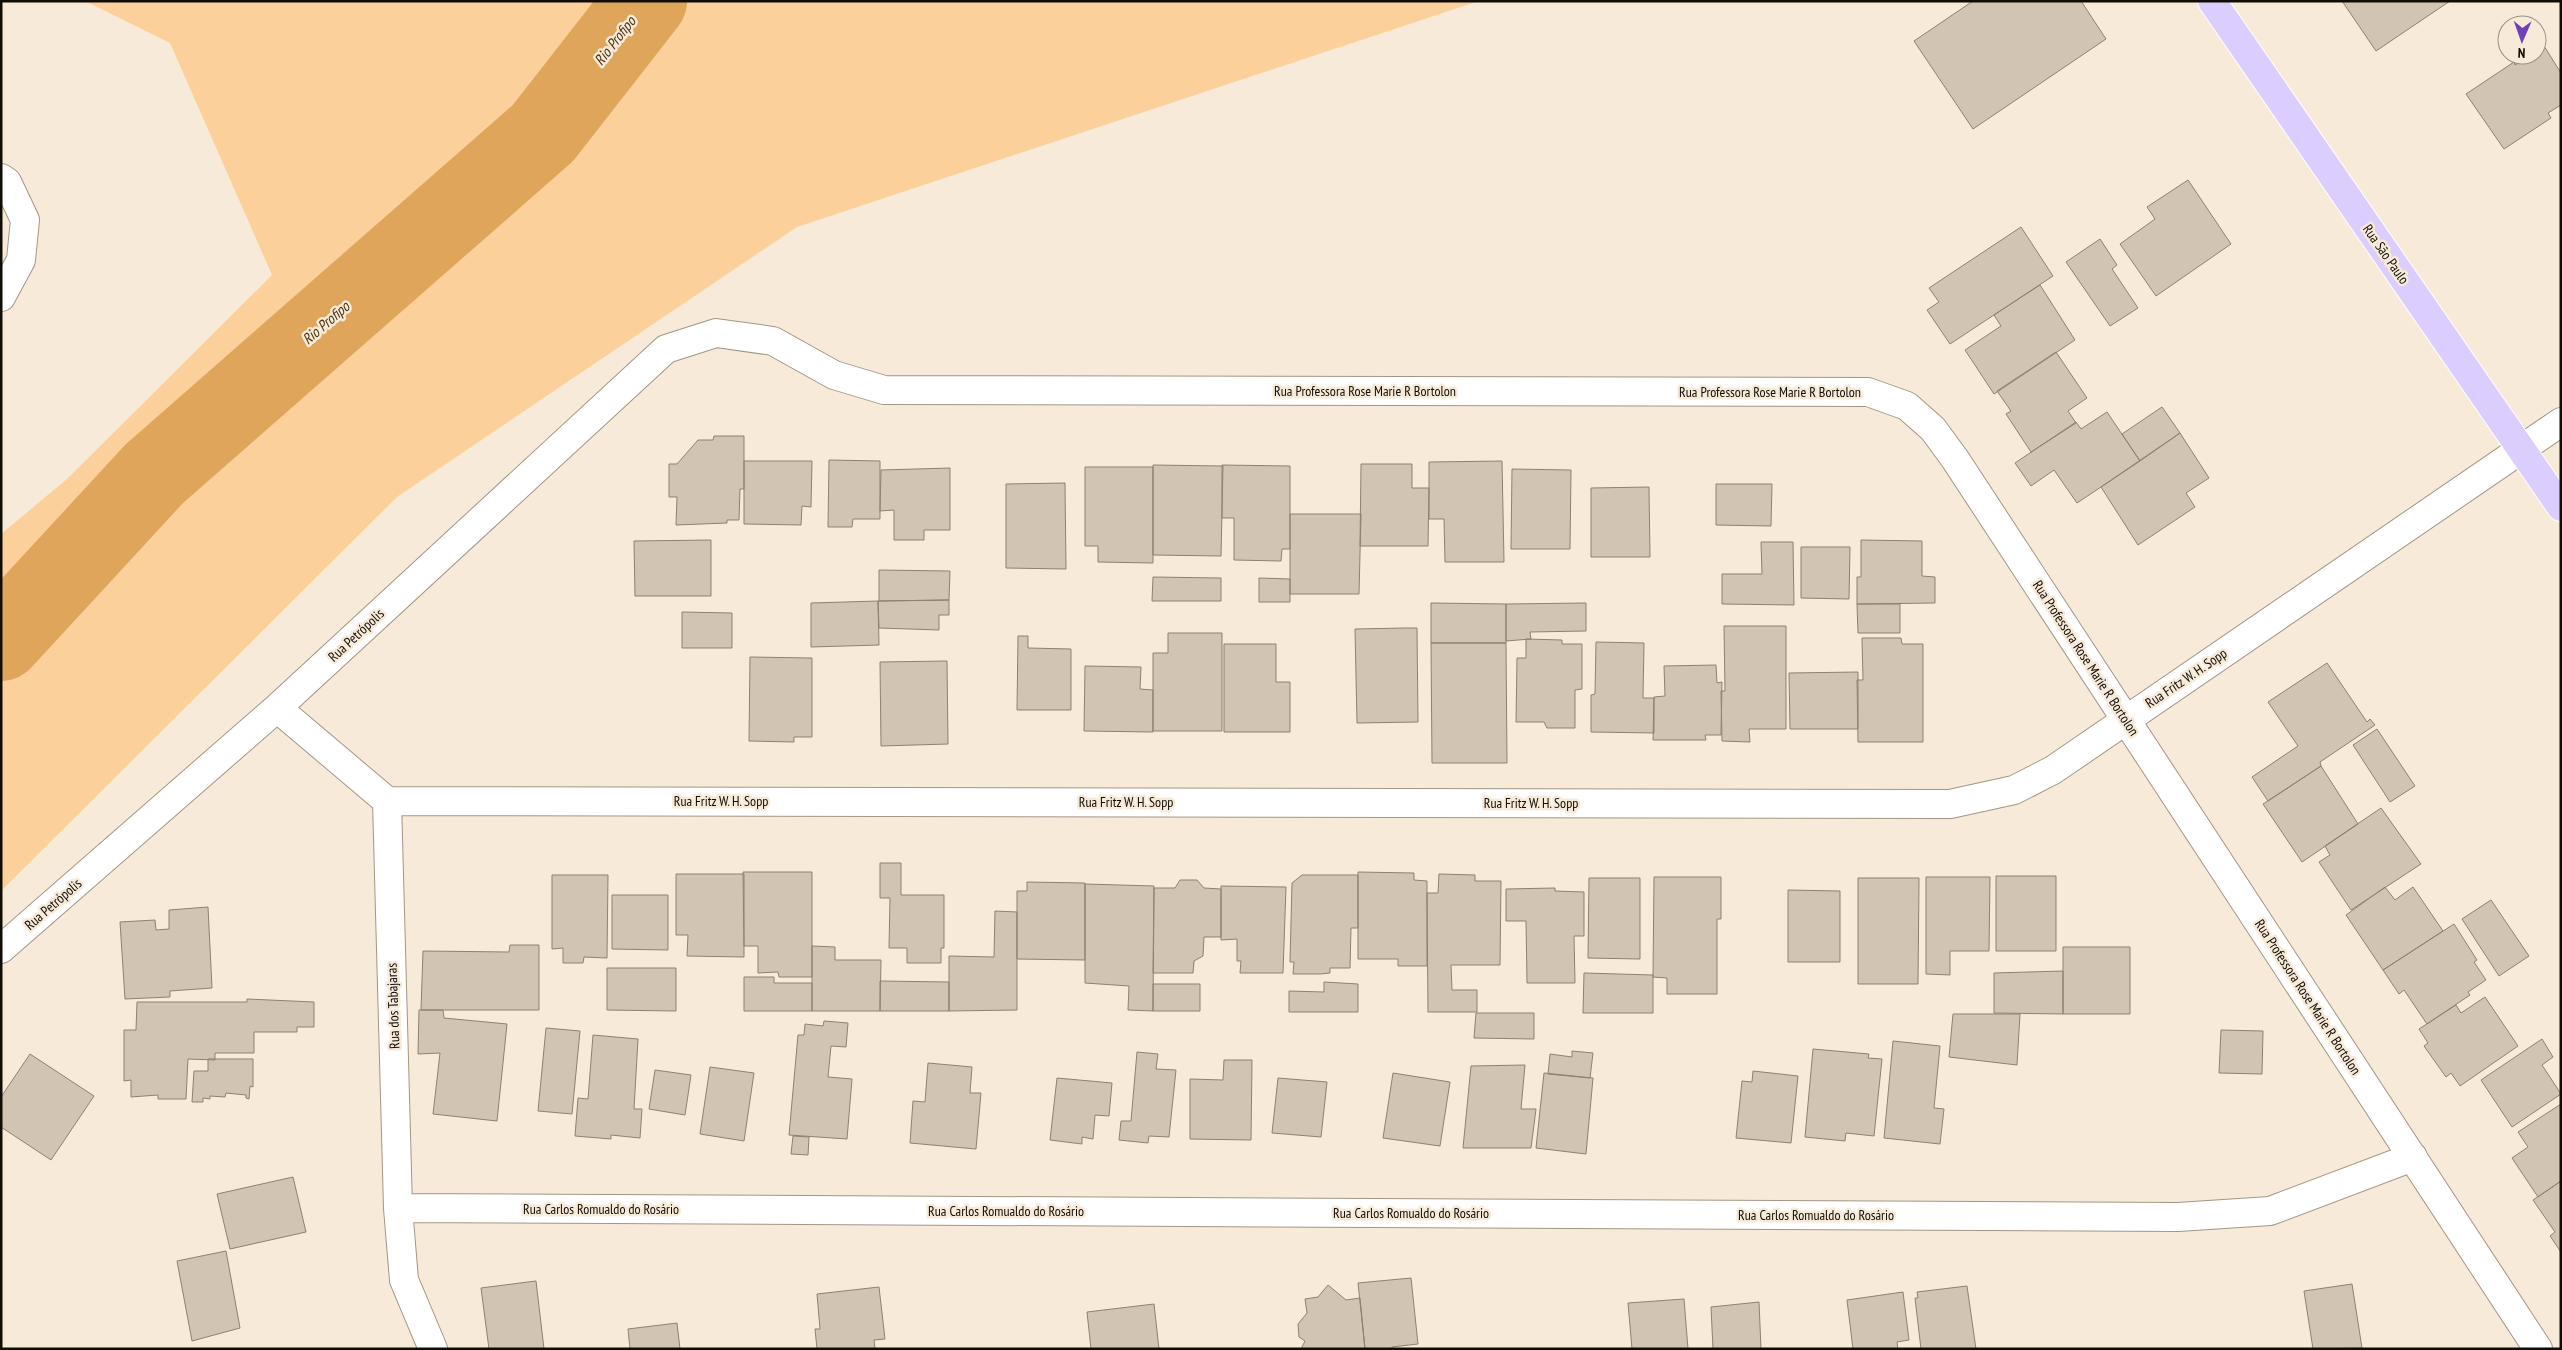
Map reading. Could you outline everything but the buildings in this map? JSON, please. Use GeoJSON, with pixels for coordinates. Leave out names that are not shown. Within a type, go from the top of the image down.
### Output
{"type":"FeatureCollection","features":[{"type":"Feature","properties":{"kind":"main road","name":"Rua São Paulo"},"geometry":{"type":"LineString","coordinates":[[2212,1],[2561,507]]}},
{"type":"Feature","properties":{"kind":"street"},"geometry":{"type":"LineString","coordinates":[[1,178],[7,182],[25,220],[21,260],[1,297]]}},
{"type":"Feature","properties":{"kind":"street","name":"Rua Petrópolis"},"geometry":{"type":"LineString","coordinates":[[1,949],[277,708],[666,350],[716,333]]}},
{"type":"Feature","properties":{"kind":"street","name":"Rua Professora Rose Marie R Bortolon"},"geometry":{"type":"LineString","coordinates":[[716,333],[773,341],[834,375],[884,390],[1868,392],[1906,406],[1933,428],[2126,719],[2538,1349]]}},
{"type":"Feature","properties":{"kind":"street","name":"Rua Fritz W. H. Sopp"},"geometry":{"type":"LineString","coordinates":[[387,801],[1950,804],[2014,790],[2053,770],[2561,422]]}},
{"type":"Feature","properties":{"kind":"street"},"geometry":{"type":"LineString","coordinates":[[277,708],[387,801]]}},
{"type":"Feature","properties":{"kind":"street","name":"Rua dos Tabajaras"},"geometry":{"type":"LineString","coordinates":[[387,801],[398,1208],[404,1280],[433,1349]]}},
{"type":"Feature","properties":{"kind":"street","name":"Rua Carlos Romualdo do Rosário"},"geometry":{"type":"LineString","coordinates":[[398,1208],[2178,1217],[2270,1211],[2413,1157]]}},
{"type":"Feature","properties":{"kind":"shaded area"},"geometry":{"type":"Polygon","coordinates":[[[85,1],[1479,1],[797,227],[397,497],[1,891],[1,534],[67,479],[272,275],[170,43],[85,1]]]}},
{"type":"Feature","properties":{"kind":"waterway","name":"Rio Profipo"},"geometry":{"type":"LineString","coordinates":[[1,640],[154,474],[543,133],[646,1]]}}]}
